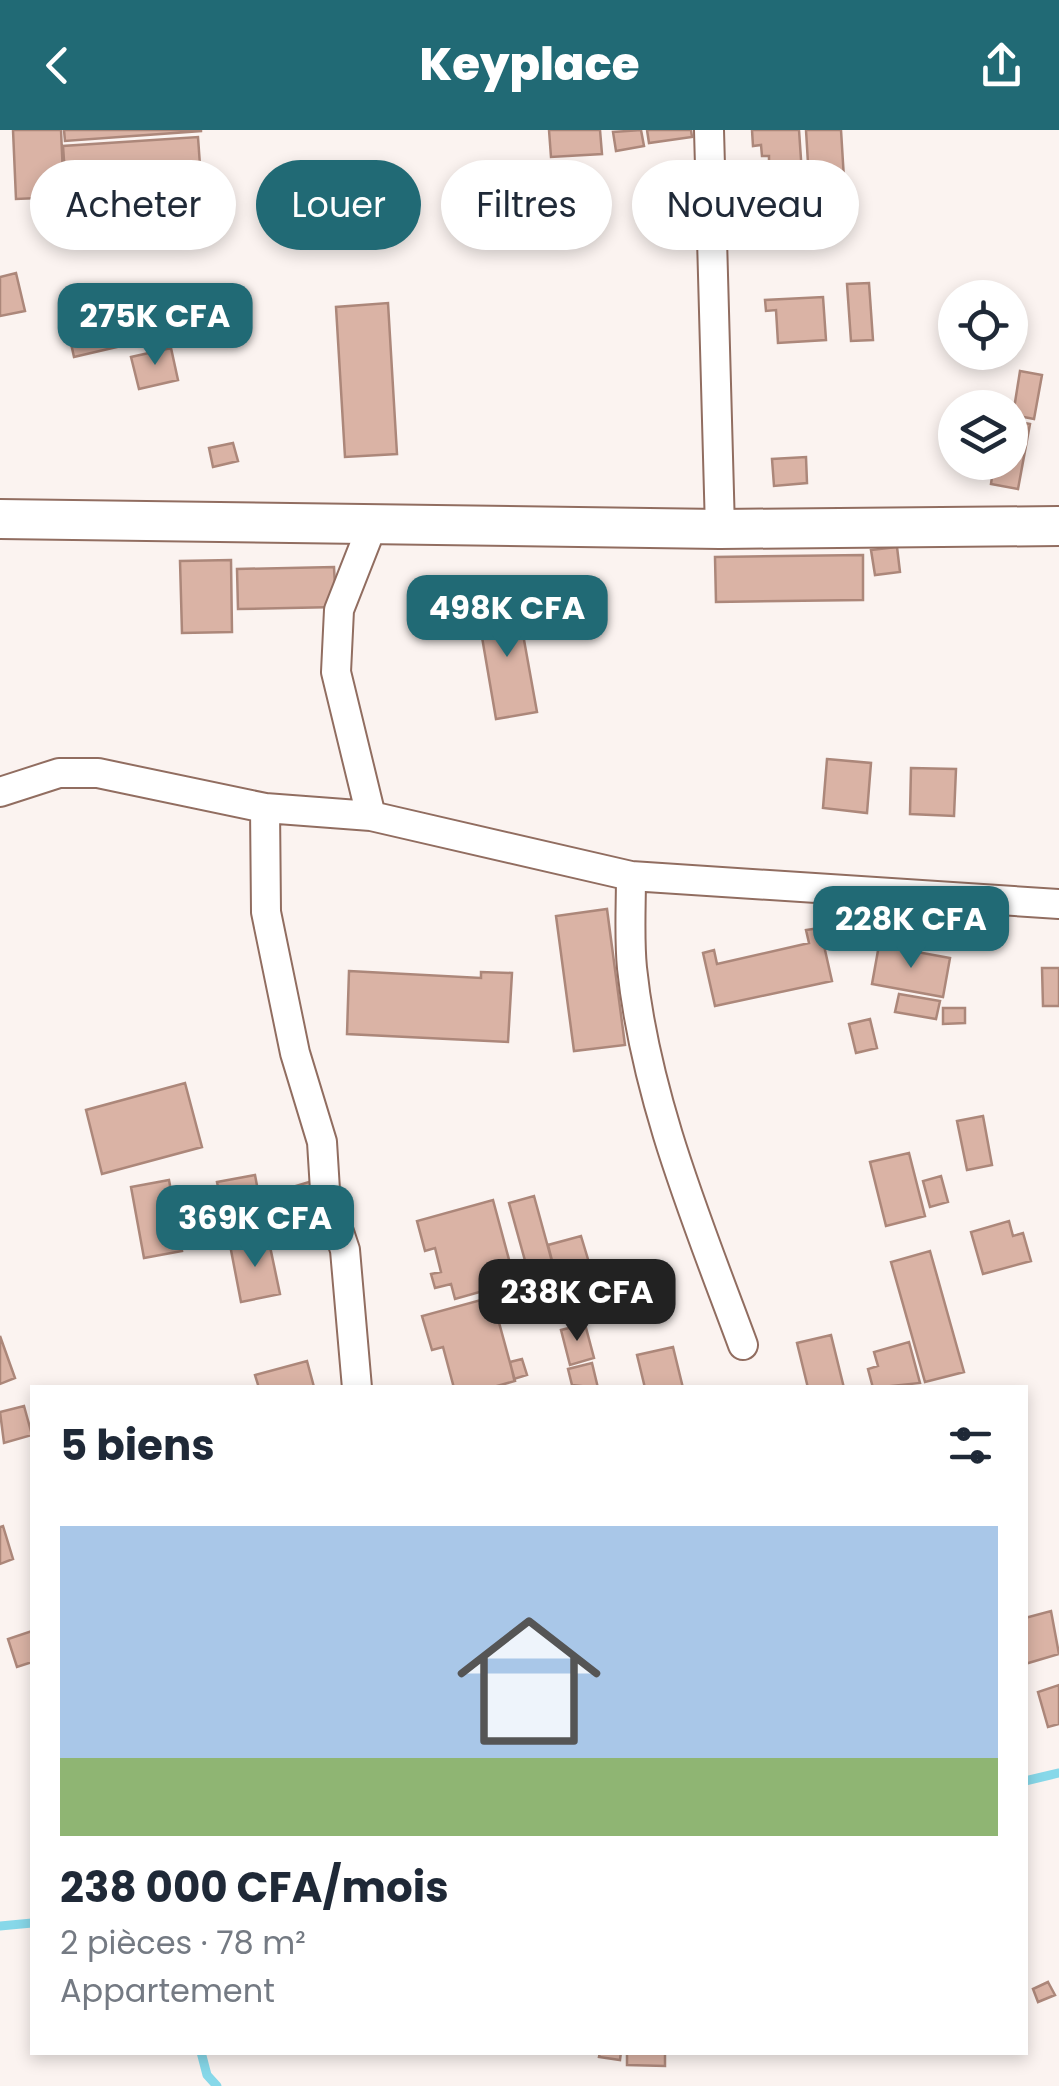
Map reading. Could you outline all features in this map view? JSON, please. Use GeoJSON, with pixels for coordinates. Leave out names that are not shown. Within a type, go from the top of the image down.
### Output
{"type":"FeatureCollection","features":[{"type":"Feature","properties":{"kind":"street"},"geometry":{"type":"LineString","coordinates":[[708,130],[720,529]]}},
{"type":"Feature","properties":{"kind":"street"},"geometry":{"type":"LineString","coordinates":[[0,519],[720,529],[1059,526]]}},
{"type":"Feature","properties":{"kind":"street"},"geometry":{"type":"LineString","coordinates":[[371,816],[336,672],[339,610],[372,526]]}},
{"type":"Feature","properties":{"kind":"street"},"geometry":{"type":"LineString","coordinates":[[0,792],[59,773],[98,773],[265,808],[371,816],[631,876],[1059,904]]}},
{"type":"Feature","properties":{"kind":"street"},"geometry":{"type":"LineString","coordinates":[[265,808],[266,912],[295,1053],[322,1142],[324,1190],[345,1250],[357,1385]]}},
{"type":"Feature","properties":{"kind":"street"},"geometry":{"type":"LineString","coordinates":[[631,876],[632,967],[646,1052],[681,1178],[743,1346]]}},
{"type":"Feature","properties":{"kind":"building"},"geometry":{"type":"Polygon","coordinates":[[[13,130],[61,130],[62,160],[30,160],[30,198],[16,199],[13,130]]]}},
{"type":"Feature","properties":{"kind":"building"},"geometry":{"type":"Polygon","coordinates":[[[64,130],[201,130],[201,131],[65,141],[64,130]]]}},
{"type":"Feature","properties":{"kind":"building"},"geometry":{"type":"Polygon","coordinates":[[[549,130],[600,130],[602,154],[551,157],[549,130]]]}},
{"type":"Feature","properties":{"kind":"building"},"geometry":{"type":"Polygon","coordinates":[[[641,130],[644,146],[616,151],[613,132],[641,130]]]}},
{"type":"Feature","properties":{"kind":"building"},"geometry":{"type":"Polygon","coordinates":[[[647,130],[691,130],[692,137],[649,143],[647,130]]]}},
{"type":"Feature","properties":{"kind":"building"},"geometry":{"type":"Polygon","coordinates":[[[752,130],[799,130],[801,160],[769,160],[769,156],[762,156],[761,145],[753,146],[752,130]]]}},
{"type":"Feature","properties":{"kind":"building"},"geometry":{"type":"Polygon","coordinates":[[[806,130],[841,130],[843,160],[808,160],[806,130]]]}},
{"type":"Feature","properties":{"kind":"building"},"geometry":{"type":"Polygon","coordinates":[[[198,137],[200,160],[64,160],[63,146],[198,137]]]}},
{"type":"Feature","properties":{"kind":"building"},"geometry":{"type":"Polygon","coordinates":[[[16,273],[25,311],[0,316],[0,277],[16,273]]]}},
{"type":"Feature","properties":{"kind":"building"},"geometry":{"type":"Polygon","coordinates":[[[869,283],[873,340],[851,341],[847,284],[869,283]]]}},
{"type":"Feature","properties":{"kind":"building"},"geometry":{"type":"Polygon","coordinates":[[[823,297],[826,340],[778,343],[776,310],[766,311],[765,300],[823,297]]]}},
{"type":"Feature","properties":{"kind":"building"},"geometry":{"type":"Polygon","coordinates":[[[388,303],[397,454],[345,457],[336,307],[388,303]]]}},
{"type":"Feature","properties":{"kind":"building"},"geometry":{"type":"Polygon","coordinates":[[[113,311],[121,346],[74,357],[66,321],[113,311]]]}},
{"type":"Feature","properties":{"kind":"building"},"geometry":{"type":"Polygon","coordinates":[[[171,348],[178,380],[139,389],[131,357],[171,348]]]}},
{"type":"Feature","properties":{"kind":"building"},"geometry":{"type":"Polygon","coordinates":[[[1020,371],[1042,375],[1034,419],[1028,418],[1028,390],[1017,390],[1020,371]]]}},
{"type":"Feature","properties":{"kind":"building"},"geometry":{"type":"Polygon","coordinates":[[[233,443],[238,461],[213,467],[209,448],[233,443]]]}},
{"type":"Feature","properties":{"kind":"building"},"geometry":{"type":"Polygon","coordinates":[[[806,457],[807,483],[774,486],[772,459],[806,457]]]}},
{"type":"Feature","properties":{"kind":"building"},"geometry":{"type":"Polygon","coordinates":[[[992,480],[1020,480],[1018,489],[991,484],[992,480]]]}},
{"type":"Feature","properties":{"kind":"building"},"geometry":{"type":"Polygon","coordinates":[[[897,547],[900,572],[875,575],[871,550],[897,547]]]}},
{"type":"Feature","properties":{"kind":"building"},"geometry":{"type":"Polygon","coordinates":[[[863,555],[863,600],[716,602],[715,557],[863,555]]]}},
{"type":"Feature","properties":{"kind":"building"},"geometry":{"type":"Polygon","coordinates":[[[231,560],[232,632],[182,633],[180,561],[231,560]]]}},
{"type":"Feature","properties":{"kind":"building"},"geometry":{"type":"Polygon","coordinates":[[[334,567],[336,607],[238,609],[237,569],[334,567]]]}},
{"type":"Feature","properties":{"kind":"building"},"geometry":{"type":"Polygon","coordinates":[[[517,601],[537,712],[496,719],[477,608],[517,601]]]}},
{"type":"Feature","properties":{"kind":"building"},"geometry":{"type":"Polygon","coordinates":[[[827,759],[871,763],[867,813],[823,808],[827,759]]]}},
{"type":"Feature","properties":{"kind":"building"},"geometry":{"type":"Polygon","coordinates":[[[911,768],[956,769],[954,816],[910,814],[911,768]]]}},
{"type":"Feature","properties":{"kind":"building"},"geometry":{"type":"Polygon","coordinates":[[[607,909],[625,1045],[574,1051],[556,916],[607,909]]]}},
{"type":"Feature","properties":{"kind":"building"},"geometry":{"type":"Polygon","coordinates":[[[820,928],[832,981],[715,1006],[703,953],[714,950],[717,964],[809,943],[806,930],[820,928]]]}},
{"type":"Feature","properties":{"kind":"building"},"geometry":{"type":"Polygon","coordinates":[[[879,945],[950,958],[943,997],[872,984],[879,945]]]}},
{"type":"Feature","properties":{"kind":"building"},"geometry":{"type":"Polygon","coordinates":[[[1042,968],[1059,968],[1059,1006],[1043,1006],[1042,968]]]}},
{"type":"Feature","properties":{"kind":"building"},"geometry":{"type":"Polygon","coordinates":[[[349,971],[481,978],[481,972],[512,973],[508,1042],[347,1034],[349,971]]]}},
{"type":"Feature","properties":{"kind":"building"},"geometry":{"type":"Polygon","coordinates":[[[899,994],[940,1001],[936,1019],[895,1012],[899,994]]]}},
{"type":"Feature","properties":{"kind":"building"},"geometry":{"type":"Polygon","coordinates":[[[943,1008],[965,1008],[965,1023],[943,1024],[943,1008]]]}},
{"type":"Feature","properties":{"kind":"building"},"geometry":{"type":"Polygon","coordinates":[[[870,1019],[877,1048],[856,1053],[849,1024],[870,1019]]]}},
{"type":"Feature","properties":{"kind":"building"},"geometry":{"type":"Polygon","coordinates":[[[185,1083],[202,1147],[102,1174],[86,1110],[185,1083]]]}},
{"type":"Feature","properties":{"kind":"building"},"geometry":{"type":"Polygon","coordinates":[[[983,1116],[992,1165],[967,1170],[957,1121],[983,1116]]]}},
{"type":"Feature","properties":{"kind":"building"},"geometry":{"type":"Polygon","coordinates":[[[909,1153],[925,1216],[886,1226],[870,1162],[909,1153]]]}},
{"type":"Feature","properties":{"kind":"building"},"geometry":{"type":"Polygon","coordinates":[[[255,1175],[266,1233],[229,1241],[217,1182],[255,1175]]]}},
{"type":"Feature","properties":{"kind":"building"},"geometry":{"type":"Polygon","coordinates":[[[941,1176],[948,1202],[930,1207],[923,1181],[941,1176]]]}},
{"type":"Feature","properties":{"kind":"building"},"geometry":{"type":"Polygon","coordinates":[[[169,1180],[182,1251],[144,1258],[131,1187],[169,1180]]]}},
{"type":"Feature","properties":{"kind":"building"},"geometry":{"type":"Polygon","coordinates":[[[312,1181],[324,1226],[301,1232],[289,1188],[312,1181]]]}},
{"type":"Feature","properties":{"kind":"building"},"geometry":{"type":"Polygon","coordinates":[[[534,1196],[554,1269],[529,1275],[509,1203],[534,1196]]]}},
{"type":"Feature","properties":{"kind":"building"},"geometry":{"type":"Polygon","coordinates":[[[493,1200],[515,1282],[455,1299],[451,1284],[435,1288],[431,1274],[441,1272],[435,1248],[425,1251],[417,1221],[493,1200]]]}},
{"type":"Feature","properties":{"kind":"building"},"geometry":{"type":"Polygon","coordinates":[[[1009,1221],[1013,1236],[1023,1233],[1031,1261],[983,1274],[971,1232],[1009,1221]]]}},
{"type":"Feature","properties":{"kind":"building"},"geometry":{"type":"Polygon","coordinates":[[[581,1236],[590,1266],[556,1276],[548,1245],[581,1236]]]}},
{"type":"Feature","properties":{"kind":"building"},"geometry":{"type":"Polygon","coordinates":[[[268,1237],[280,1294],[241,1302],[230,1245],[268,1237]]]}},
{"type":"Feature","properties":{"kind":"building"},"geometry":{"type":"Polygon","coordinates":[[[930,1251],[964,1372],[925,1382],[891,1262],[930,1251]]]}},
{"type":"Feature","properties":{"kind":"building"},"geometry":{"type":"Polygon","coordinates":[[[606,1272],[615,1303],[566,1316],[558,1285],[606,1272]]]}},
{"type":"Feature","properties":{"kind":"building"},"geometry":{"type":"Polygon","coordinates":[[[492,1297],[515,1381],[501,1385],[453,1385],[443,1347],[432,1350],[422,1316],[492,1297]]]}},
{"type":"Feature","properties":{"kind":"building"},"geometry":{"type":"Polygon","coordinates":[[[509,1297],[514,1316],[498,1320],[493,1301],[509,1297]]]}},
{"type":"Feature","properties":{"kind":"building"},"geometry":{"type":"Polygon","coordinates":[[[585,1324],[594,1358],[570,1365],[561,1330],[585,1324]]]}},
{"type":"Feature","properties":{"kind":"building"},"geometry":{"type":"Polygon","coordinates":[[[831,1335],[843,1385],[807,1385],[797,1343],[831,1335]]]}},
{"type":"Feature","properties":{"kind":"building"},"geometry":{"type":"Polygon","coordinates":[[[0,1336],[15,1378],[0,1384],[0,1336]]]}},
{"type":"Feature","properties":{"kind":"building"},"geometry":{"type":"Polygon","coordinates":[[[909,1342],[920,1383],[872,1385],[868,1369],[878,1366],[874,1352],[909,1342]]]}},
{"type":"Feature","properties":{"kind":"building"},"geometry":{"type":"Polygon","coordinates":[[[673,1347],[682,1385],[644,1385],[637,1355],[673,1347]]]}},
{"type":"Feature","properties":{"kind":"building"},"geometry":{"type":"Polygon","coordinates":[[[522,1359],[527,1375],[514,1379],[510,1362],[522,1359]]]}},
{"type":"Feature","properties":{"kind":"building"},"geometry":{"type":"Polygon","coordinates":[[[307,1361],[313,1385],[258,1385],[255,1375],[307,1361]]]}},
{"type":"Feature","properties":{"kind":"building"},"geometry":{"type":"Polygon","coordinates":[[[592,1363],[597,1385],[572,1385],[568,1369],[592,1363]]]}},
{"type":"Feature","properties":{"kind":"building"},"geometry":{"type":"Polygon","coordinates":[[[24,1406],[30,1436],[4,1443],[0,1412],[24,1406]]]}},
{"type":"Feature","properties":{"kind":"building"},"geometry":{"type":"Polygon","coordinates":[[[3,1526],[13,1559],[0,1564],[0,1527],[3,1526]]]}},
{"type":"Feature","properties":{"kind":"building"},"geometry":{"type":"Polygon","coordinates":[[[1051,1611],[1059,1654],[1028,1663],[1028,1617],[1051,1611]]]}},
{"type":"Feature","properties":{"kind":"building"},"geometry":{"type":"Polygon","coordinates":[[[30,1632],[30,1663],[17,1667],[8,1639],[30,1632]]]}},
{"type":"Feature","properties":{"kind":"building"},"geometry":{"type":"Polygon","coordinates":[[[1059,1685],[1059,1724],[1048,1727],[1038,1692],[1059,1685]]]}},
{"type":"Feature","properties":{"kind":"building"},"geometry":{"type":"Polygon","coordinates":[[[1048,1982],[1055,1995],[1038,2002],[1033,1989],[1048,1982]]]}},
{"type":"Feature","properties":{"kind":"building"},"geometry":{"type":"Polygon","coordinates":[[[599,2055],[621,2055],[620,2060],[599,2055]]]}},
{"type":"Feature","properties":{"kind":"building"},"geometry":{"type":"Polygon","coordinates":[[[627,2055],[665,2055],[665,2066],[627,2065],[627,2055]]]}},
{"type":"Feature","properties":{"kind":"waterway"},"geometry":{"type":"LineString","coordinates":[[1028,1780],[1059,1773]]}},
{"type":"Feature","properties":{"kind":"waterway"},"geometry":{"type":"LineString","coordinates":[[0,1926],[30,1923]]}},
{"type":"Feature","properties":{"kind":"waterway"},"geometry":{"type":"LineString","coordinates":[[202,2055],[207,2075],[217,2086]]}}]}
